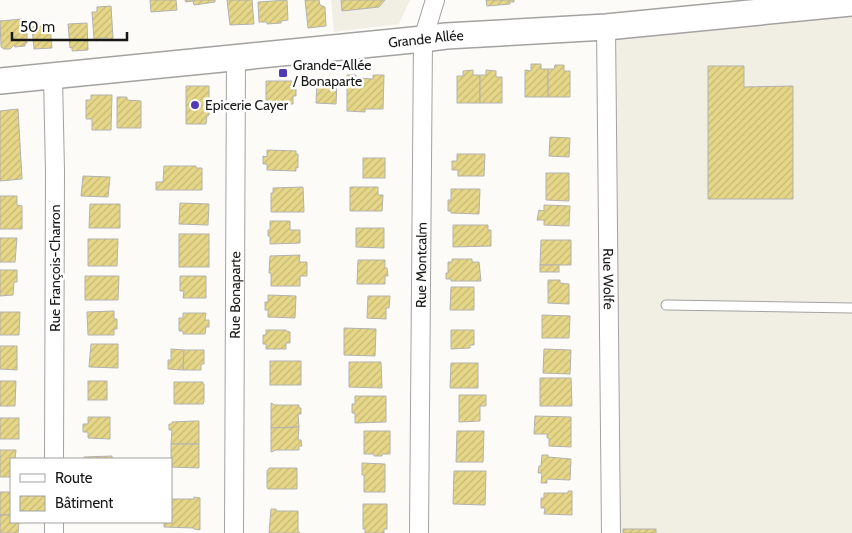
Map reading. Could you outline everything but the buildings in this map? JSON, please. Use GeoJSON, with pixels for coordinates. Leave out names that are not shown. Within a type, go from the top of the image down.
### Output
{"type":"FeatureCollection","features":[{"type":"Feature","properties":{"kind":"main road","name":"Grande Allée"},"geometry":{"type":"LineString","coordinates":[[0,81],[446,36],[606,27],[752,6],[852,3]]}},
{"type":"Feature","properties":{"kind":"street","name":"Rue Montcalm"},"geometry":{"type":"LineString","coordinates":[[419,533],[423,39],[435,0]]}},
{"type":"Feature","properties":{"kind":"street","name":"Rue Wolfe"},"geometry":{"type":"LineString","coordinates":[[606,27],[611,533]]}},
{"type":"Feature","properties":{"kind":"street","name":"Rue Bonaparte"},"geometry":{"type":"LineString","coordinates":[[234,533],[236,58]]}},
{"type":"Feature","properties":{"kind":"street","name":"Rue François-Charron"},"geometry":{"type":"LineString","coordinates":[[54,76],[54,458]]}},
{"type":"Feature","properties":{"kind":"lane"},"geometry":{"type":"LineString","coordinates":[[666,305],[852,308]]}},
{"type":"Feature","properties":{"kind":"shaded area"},"geometry":{"type":"Polygon","coordinates":[[[331,0],[410,0],[399,24],[334,32],[331,0]]]}},
{"type":"Feature","properties":{"kind":"shaded area"},"geometry":{"type":"Polygon","coordinates":[[[852,13],[852,533],[615,533],[615,33],[852,13]]]}},
{"type":"Feature","properties":{"kind":"place","name":"Grande-Allée / Bonaparte"},"geometry":{"type":"Point","coordinates":[283,73]}},
{"type":"Feature","properties":{"kind":"place","name":"Epicerie Cayer"},"geometry":{"type":"Point","coordinates":[195,105]}}]}
